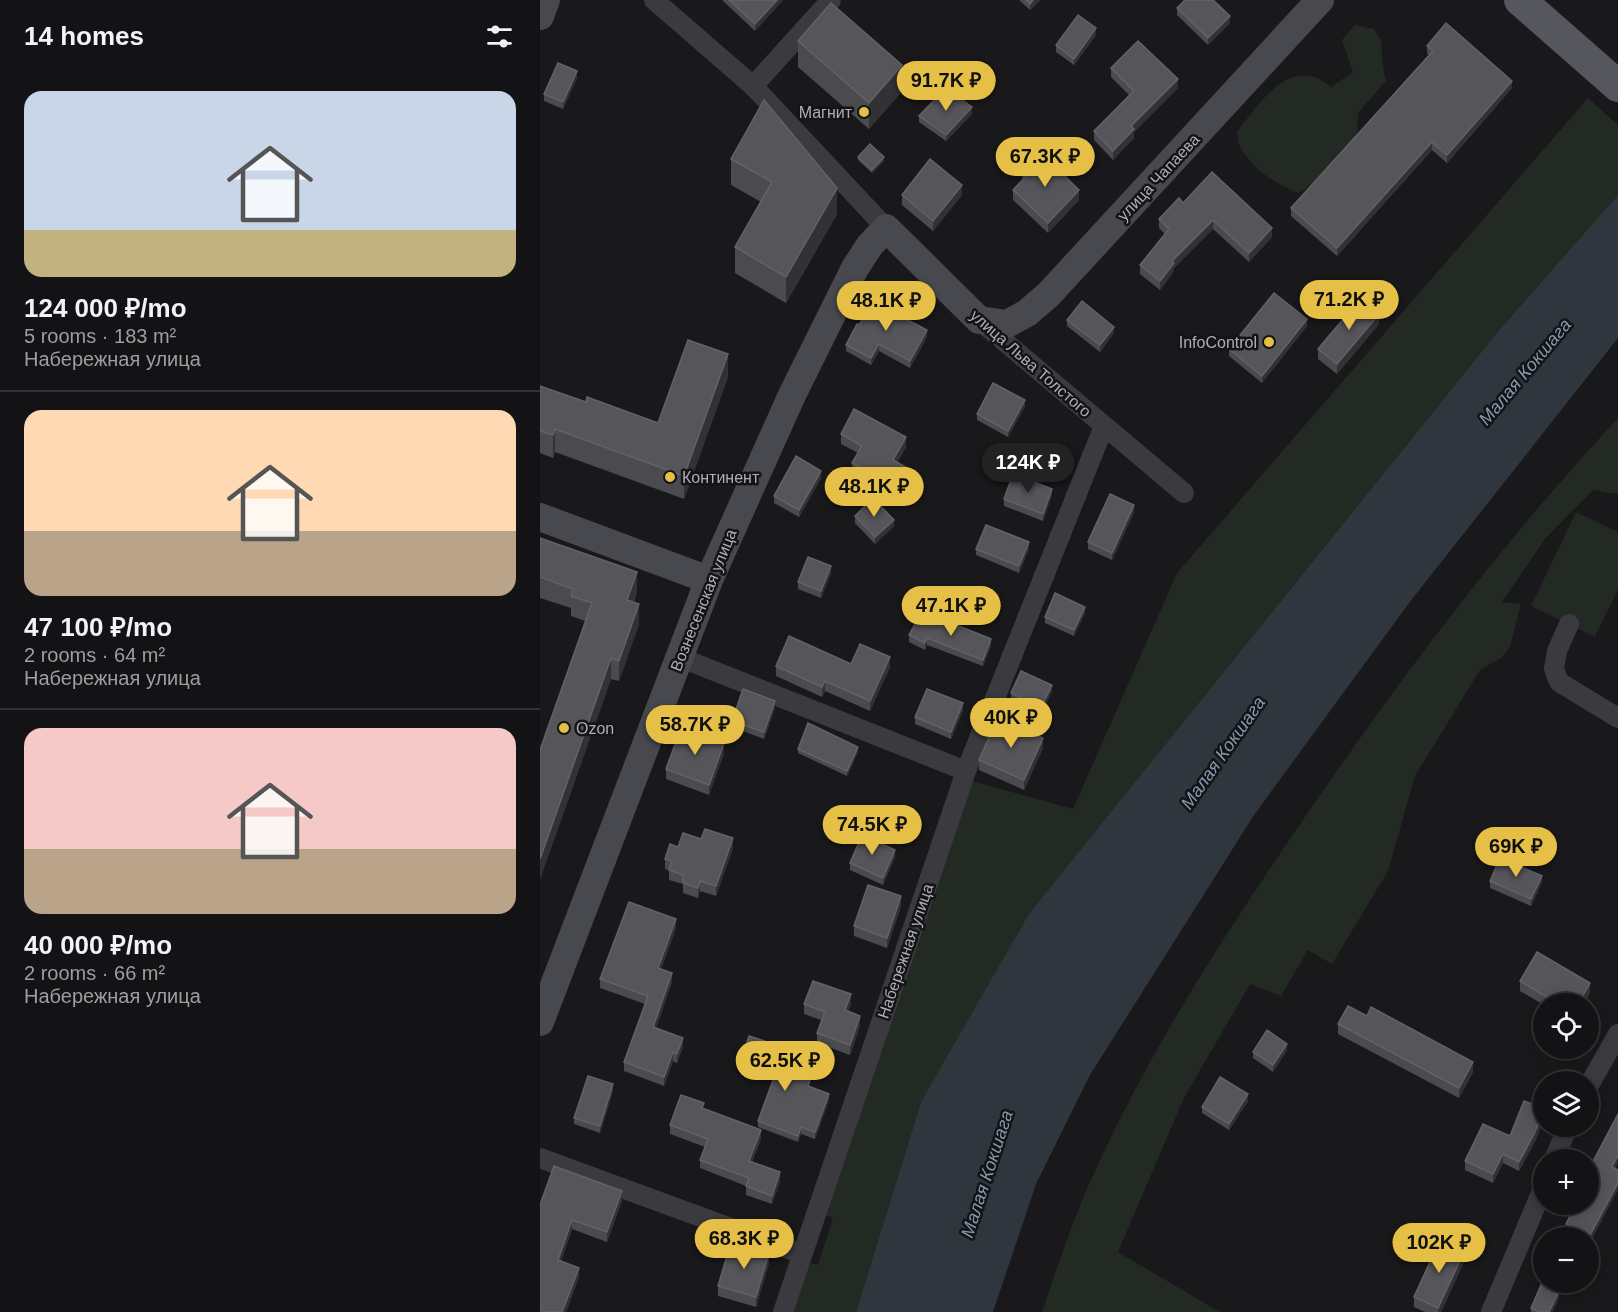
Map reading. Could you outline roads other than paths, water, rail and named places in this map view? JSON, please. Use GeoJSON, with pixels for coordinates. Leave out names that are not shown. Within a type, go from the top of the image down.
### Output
{"type":"FeatureCollection","features":[{"type":"Feature","properties":{"kind":"main road"},"geometry":{"type":"LineString","coordinates":[[1520,0],[1618,86]]}},
{"type":"Feature","properties":{"kind":"street"},"geometry":{"type":"LineString","coordinates":[[540,16],[546,0]]}},
{"type":"Feature","properties":{"kind":"street","name":"улица Льва Толстого"},"geometry":{"type":"LineString","coordinates":[[654,0],[753,86],[886,228],[979,320],[1184,493]]}},
{"type":"Feature","properties":{"kind":"street"},"geometry":{"type":"LineString","coordinates":[[753,86],[831,0]]}},
{"type":"Feature","properties":{"kind":"street","name":"улица Чапаева"},"geometry":{"type":"LineString","coordinates":[[979,320],[1007,324],[1027,313],[1048,295],[1320,0]]}},
{"type":"Feature","properties":{"kind":"street","name":"Вознесенская улица"},"geometry":{"type":"LineString","coordinates":[[540,1022],[709,580],[792,395],[855,268],[870,245],[886,228]]}},
{"type":"Feature","properties":{"kind":"street","name":"Набережная улица"},"geometry":{"type":"LineString","coordinates":[[783,1312],[966,771],[1104,426]]}},
{"type":"Feature","properties":{"kind":"street"},"geometry":{"type":"LineString","coordinates":[[540,517],[709,580]]}},
{"type":"Feature","properties":{"kind":"street"},"geometry":{"type":"LineString","coordinates":[[1569,624],[1557,651],[1554,669],[1559,682],[1618,718]]}},
{"type":"Feature","properties":{"kind":"street"},"geometry":{"type":"LineString","coordinates":[[680,657],[966,771]]}},
{"type":"Feature","properties":{"kind":"street"},"geometry":{"type":"LineString","coordinates":[[1597,1071],[1618,1034]]}},
{"type":"Feature","properties":{"kind":"street"},"geometry":{"type":"LineString","coordinates":[[540,1158],[802,1254]]}},
{"type":"Feature","properties":{"kind":"street"},"geometry":{"type":"LineString","coordinates":[[1491,1312],[1533,1212]]}},
{"type":"Feature","properties":{"kind":"water","name":"Малая Кокшага"},"geometry":{"type":"Polygon","coordinates":[[[1618,195],[1618,338],[1409,603],[1254,815],[1090,1075],[1036,1184],[993,1312],[856,1312],[921,1102],[1029,914],[1500,329],[1618,195]]]}},
{"type":"Feature","properties":{"kind":"place","name":"Магнит"},"geometry":{"type":"Point","coordinates":[864,112]}},
{"type":"Feature","properties":{"kind":"place","name":"InfoControl"},"geometry":{"type":"Point","coordinates":[1269,342]}},
{"type":"Feature","properties":{"kind":"place","name":"Континент"},"geometry":{"type":"Point","coordinates":[670,477]}},
{"type":"Feature","properties":{"kind":"place","name":"Ozon"},"geometry":{"type":"Point","coordinates":[564,728]}}]}
